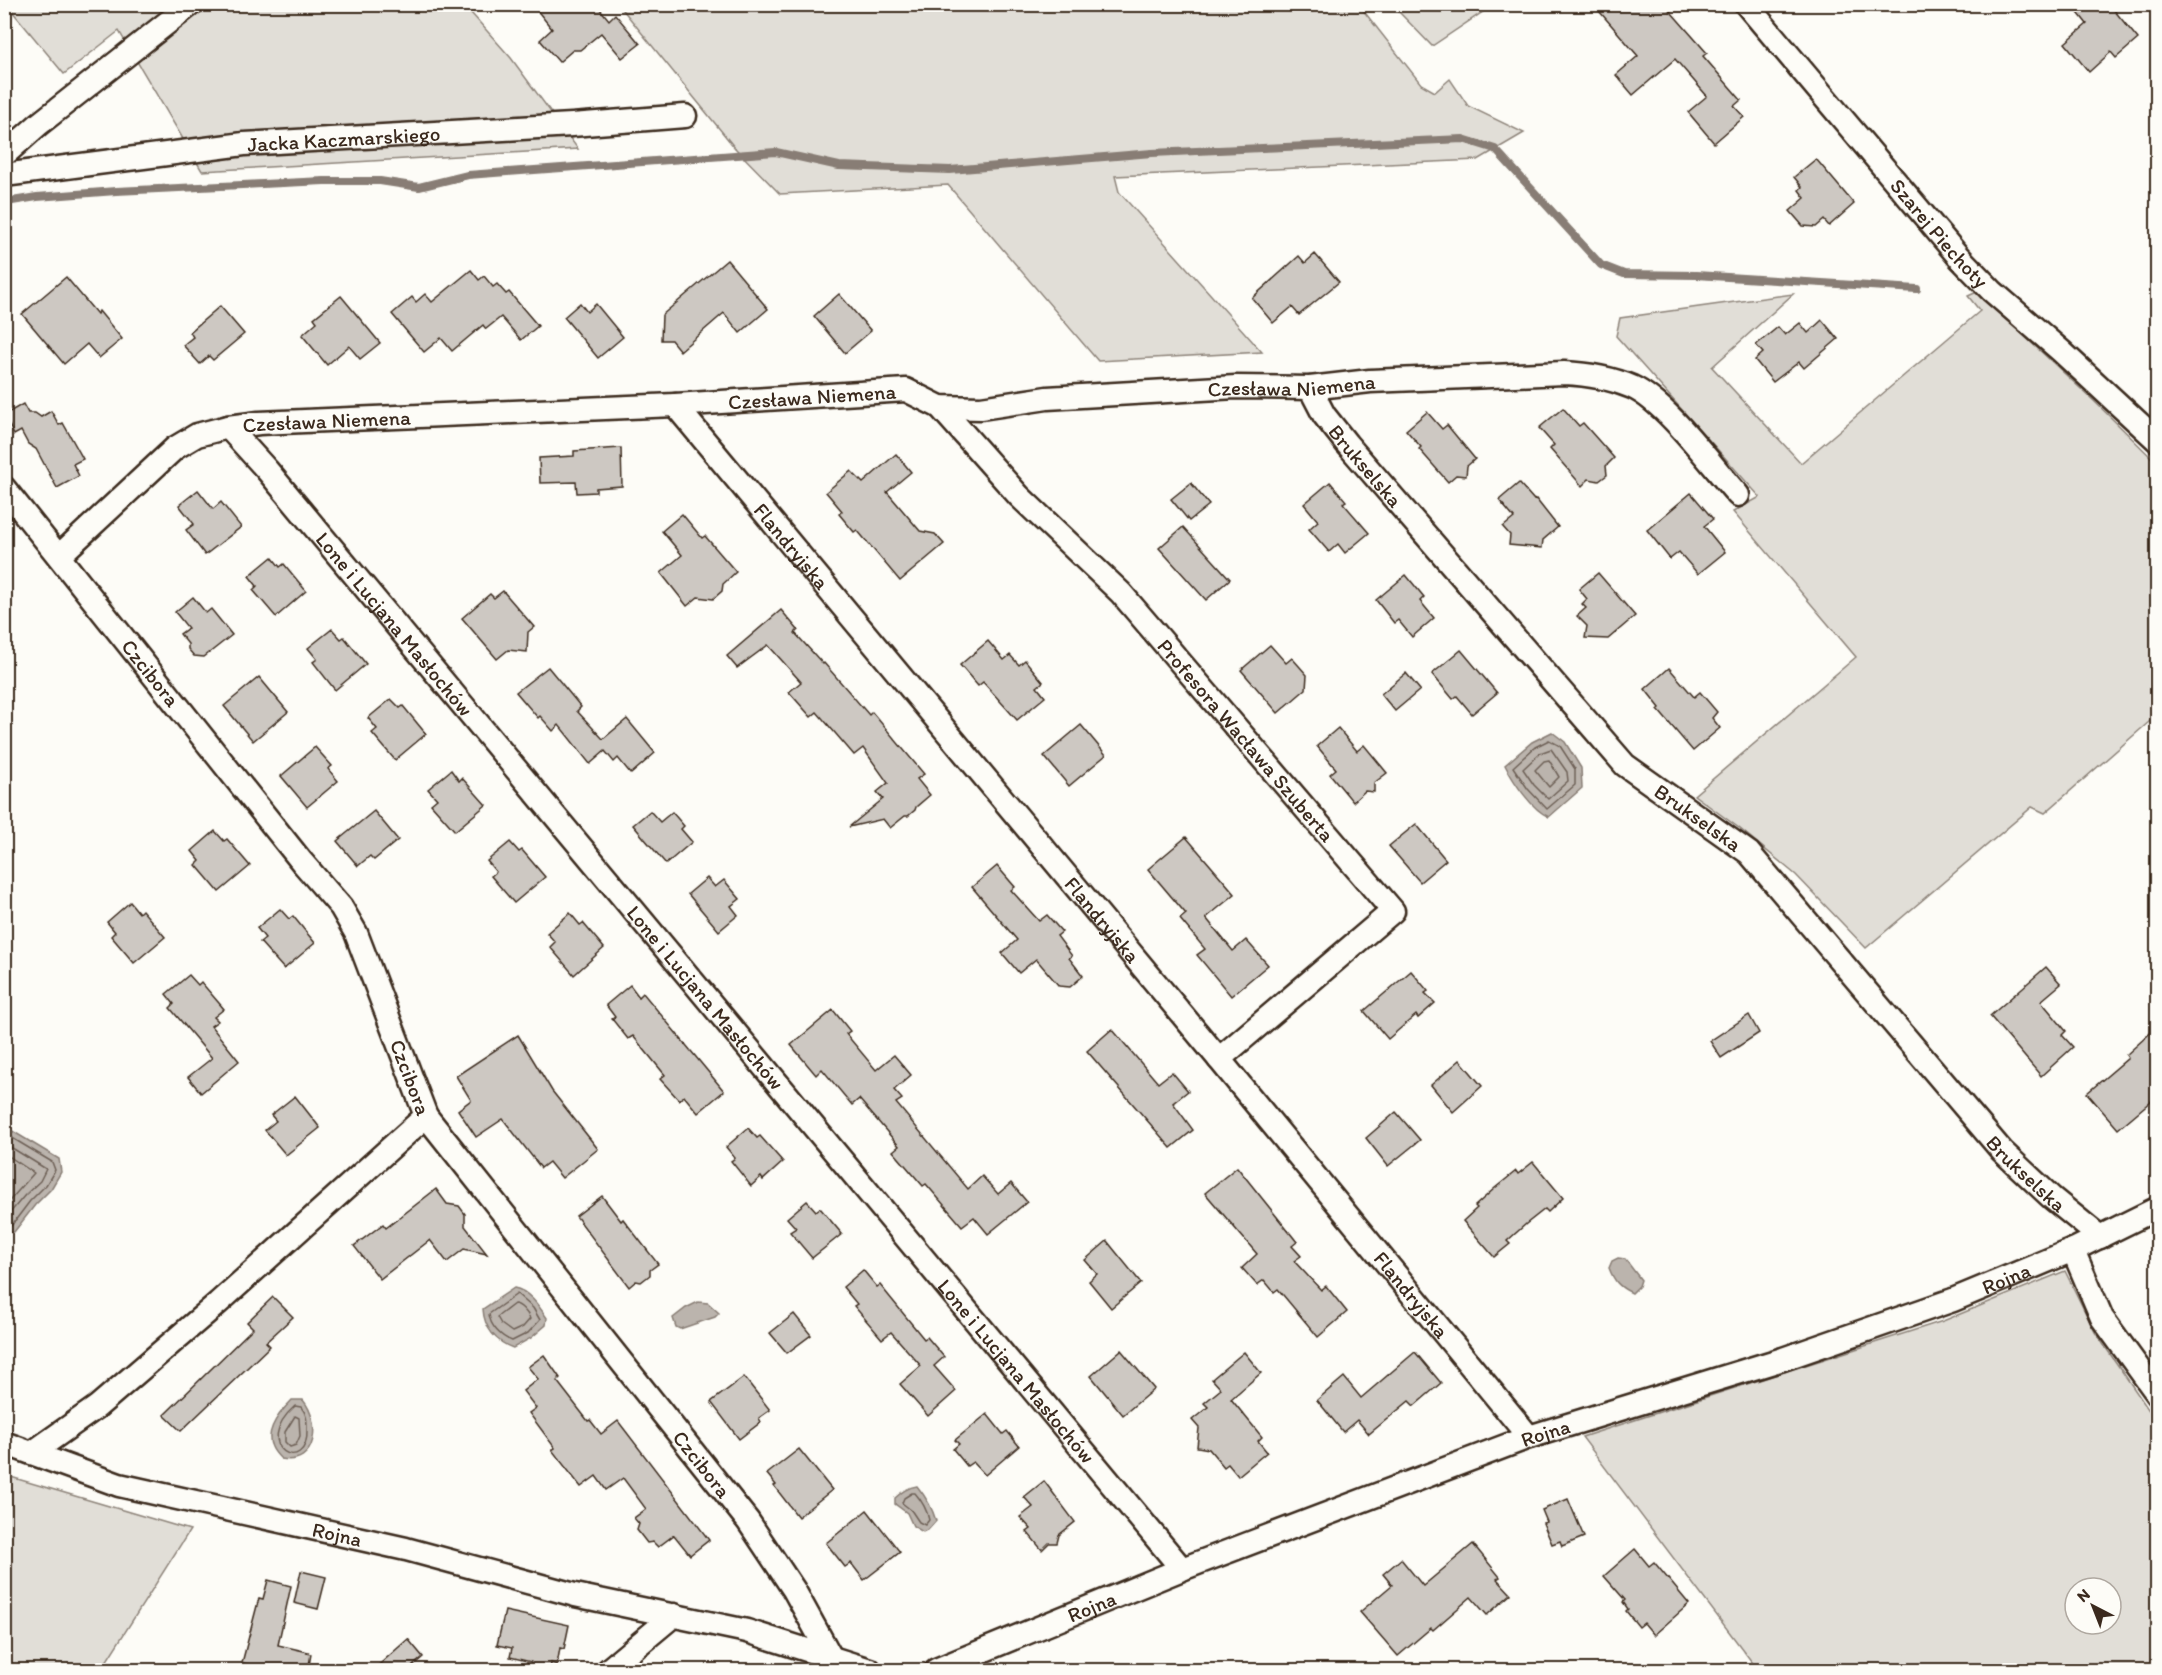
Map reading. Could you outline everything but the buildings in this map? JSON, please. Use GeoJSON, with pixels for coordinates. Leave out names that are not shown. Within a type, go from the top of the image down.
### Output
{"type":"FeatureCollection","features":[{"type":"Feature","properties":{"kind":"street"},"geometry":{"type":"LineString","coordinates":[[4,155],[39,124],[191,4]]}},
{"type":"Feature","properties":{"kind":"street","name":"Szarej Piechoty"},"geometry":{"type":"LineString","coordinates":[[1746,4],[1959,257],[1992,291],[2061,351],[2157,441]]}},
{"type":"Feature","properties":{"kind":"street","name":"Jacka Kaczmarskiego"},"geometry":{"type":"LineString","coordinates":[[4,175],[244,144],[572,125],[685,116]]}},
{"type":"Feature","properties":{"kind":"street","name":"Czesława Niemena"},"geometry":{"type":"LineString","coordinates":[[59,556],[175,448],[197,435],[228,427],[271,423],[675,405],[906,390],[940,407],[981,408],[1047,398],[1236,387],[1310,388],[1370,381],[1585,374],[1632,387],[1661,407],[1738,495]]}},
{"type":"Feature","properties":{"kind":"street","name":"Brukselska"},"geometry":{"type":"LineString","coordinates":[[1310,388],[1324,415],[1347,444],[1625,765],[1749,853],[2002,1151],[2052,1198],[2100,1237]]}},
{"type":"Feature","properties":{"kind":"street","name":"Flandryjska"},"geometry":{"type":"LineString","coordinates":[[675,405],[1220,1059],[1529,1437]]}},
{"type":"Feature","properties":{"kind":"street","name":"Profesora Wacława Szuberta"},"geometry":{"type":"LineString","coordinates":[[940,407],[1019,496],[1121,593],[1393,911],[1220,1059]]}},
{"type":"Feature","properties":{"kind":"street","name":"Lone i Lucjana Masłochów"},"geometry":{"type":"LineString","coordinates":[[228,427],[290,497],[1182,1569]]}},
{"type":"Feature","properties":{"kind":"street","name":"Czcibora"},"geometry":{"type":"LineString","coordinates":[[4,488],[308,870],[341,907],[356,933],[426,1116],[748,1521],[794,1590],[832,1659]]}},
{"type":"Feature","properties":{"kind":"street"},"geometry":{"type":"LineString","coordinates":[[33,1453],[97,1407],[218,1303],[426,1116]]}},
{"type":"Feature","properties":{"kind":"street","name":"Rojna"},"geometry":{"type":"LineString","coordinates":[[936,1671],[1182,1569],[1529,1437],[1783,1359],[1963,1296],[2073,1250],[2157,1208]]}},
{"type":"Feature","properties":{"kind":"street"},"geometry":{"type":"LineString","coordinates":[[2073,1250],[2102,1318],[2157,1395]]}},
{"type":"Feature","properties":{"kind":"street","name":"Rojna"},"geometry":{"type":"LineString","coordinates":[[4,1443],[128,1487],[406,1549],[574,1595],[747,1631],[870,1671]]}},
{"type":"Feature","properties":{"kind":"street"},"geometry":{"type":"LineString","coordinates":[[608,1671],[674,1616]]}},
{"type":"Feature","properties":{"kind":"shaded area"},"geometry":{"type":"Polygon","coordinates":[[[1404,4],[1493,5],[1432,46],[1398,11],[1404,4]]]}},
{"type":"Feature","properties":{"kind":"shaded area"},"geometry":{"type":"Polygon","coordinates":[[[7,5],[464,5],[511,58],[578,149],[202,171],[119,31],[64,74],[7,5]]]}},
{"type":"Feature","properties":{"kind":"shaded area"},"geometry":{"type":"Polygon","coordinates":[[[619,5],[1359,5],[1421,84],[1435,92],[1450,79],[1468,106],[1524,133],[1478,160],[1115,176],[1119,192],[1262,352],[1098,361],[948,185],[780,194],[735,148],[619,5]]]}},
{"type":"Feature","properties":{"kind":"shaded area"},"geometry":{"type":"Polygon","coordinates":[[[1977,292],[2157,463],[2157,715],[2045,813],[2032,807],[1866,948],[1796,875],[1739,828],[1694,795],[1856,657],[1733,512],[1760,497],[1616,336],[1620,318],[1793,294],[1712,367],[1801,463],[1980,311],[1968,296],[1977,292]]]}},
{"type":"Feature","properties":{"kind":"shaded area"},"geometry":{"type":"Polygon","coordinates":[[[2065,1271],[2095,1332],[2157,1422],[2157,1670],[1758,1670],[1582,1437],[1943,1321],[2065,1271]]]}},
{"type":"Feature","properties":{"kind":"shaded area"},"geometry":{"type":"Polygon","coordinates":[[[4,1475],[190,1530],[101,1670],[5,1670],[4,1475]]]}},
{"type":"Feature","properties":{"kind":"water"},"geometry":{"type":"Polygon","coordinates":[[[1552,732],[1565,742],[1581,768],[1582,788],[1549,817],[1530,802],[1505,765],[1532,742],[1552,732]]]}},
{"type":"Feature","properties":{"kind":"water"},"geometry":{"type":"Polygon","coordinates":[[[4,1126],[59,1159],[61,1172],[51,1189],[14,1232],[5,1233],[4,1126]]]}},
{"type":"Feature","properties":{"kind":"water"},"geometry":{"type":"Polygon","coordinates":[[[1618,1258],[1625,1259],[1641,1280],[1632,1293],[1618,1283],[1609,1268],[1612,1261],[1618,1258]]]}},
{"type":"Feature","properties":{"kind":"water"},"geometry":{"type":"Polygon","coordinates":[[[514,1288],[528,1295],[547,1318],[546,1325],[531,1338],[513,1348],[496,1338],[488,1328],[483,1309],[514,1288]]]}},
{"type":"Feature","properties":{"kind":"water"},"geometry":{"type":"Polygon","coordinates":[[[698,1302],[708,1303],[719,1313],[715,1317],[680,1329],[676,1327],[673,1318],[698,1302]]]}},
{"type":"Feature","properties":{"kind":"water"},"geometry":{"type":"Polygon","coordinates":[[[292,1400],[303,1400],[309,1409],[314,1430],[313,1440],[303,1456],[281,1459],[272,1447],[270,1434],[279,1415],[292,1400]]]}},
{"type":"Feature","properties":{"kind":"water"},"geometry":{"type":"Polygon","coordinates":[[[917,1486],[933,1511],[936,1521],[923,1532],[913,1526],[907,1513],[895,1504],[895,1498],[917,1486]]]}},
{"type":"Feature","properties":{"kind":"waterway"},"geometry":{"type":"LineString","coordinates":[[4,203],[37,197],[116,191],[324,181],[380,181],[419,187],[468,175],[776,152],[839,166],[950,170],[1152,153],[1463,139],[1495,149],[1601,265],[1624,274],[1696,275],[1917,289]]}}]}
